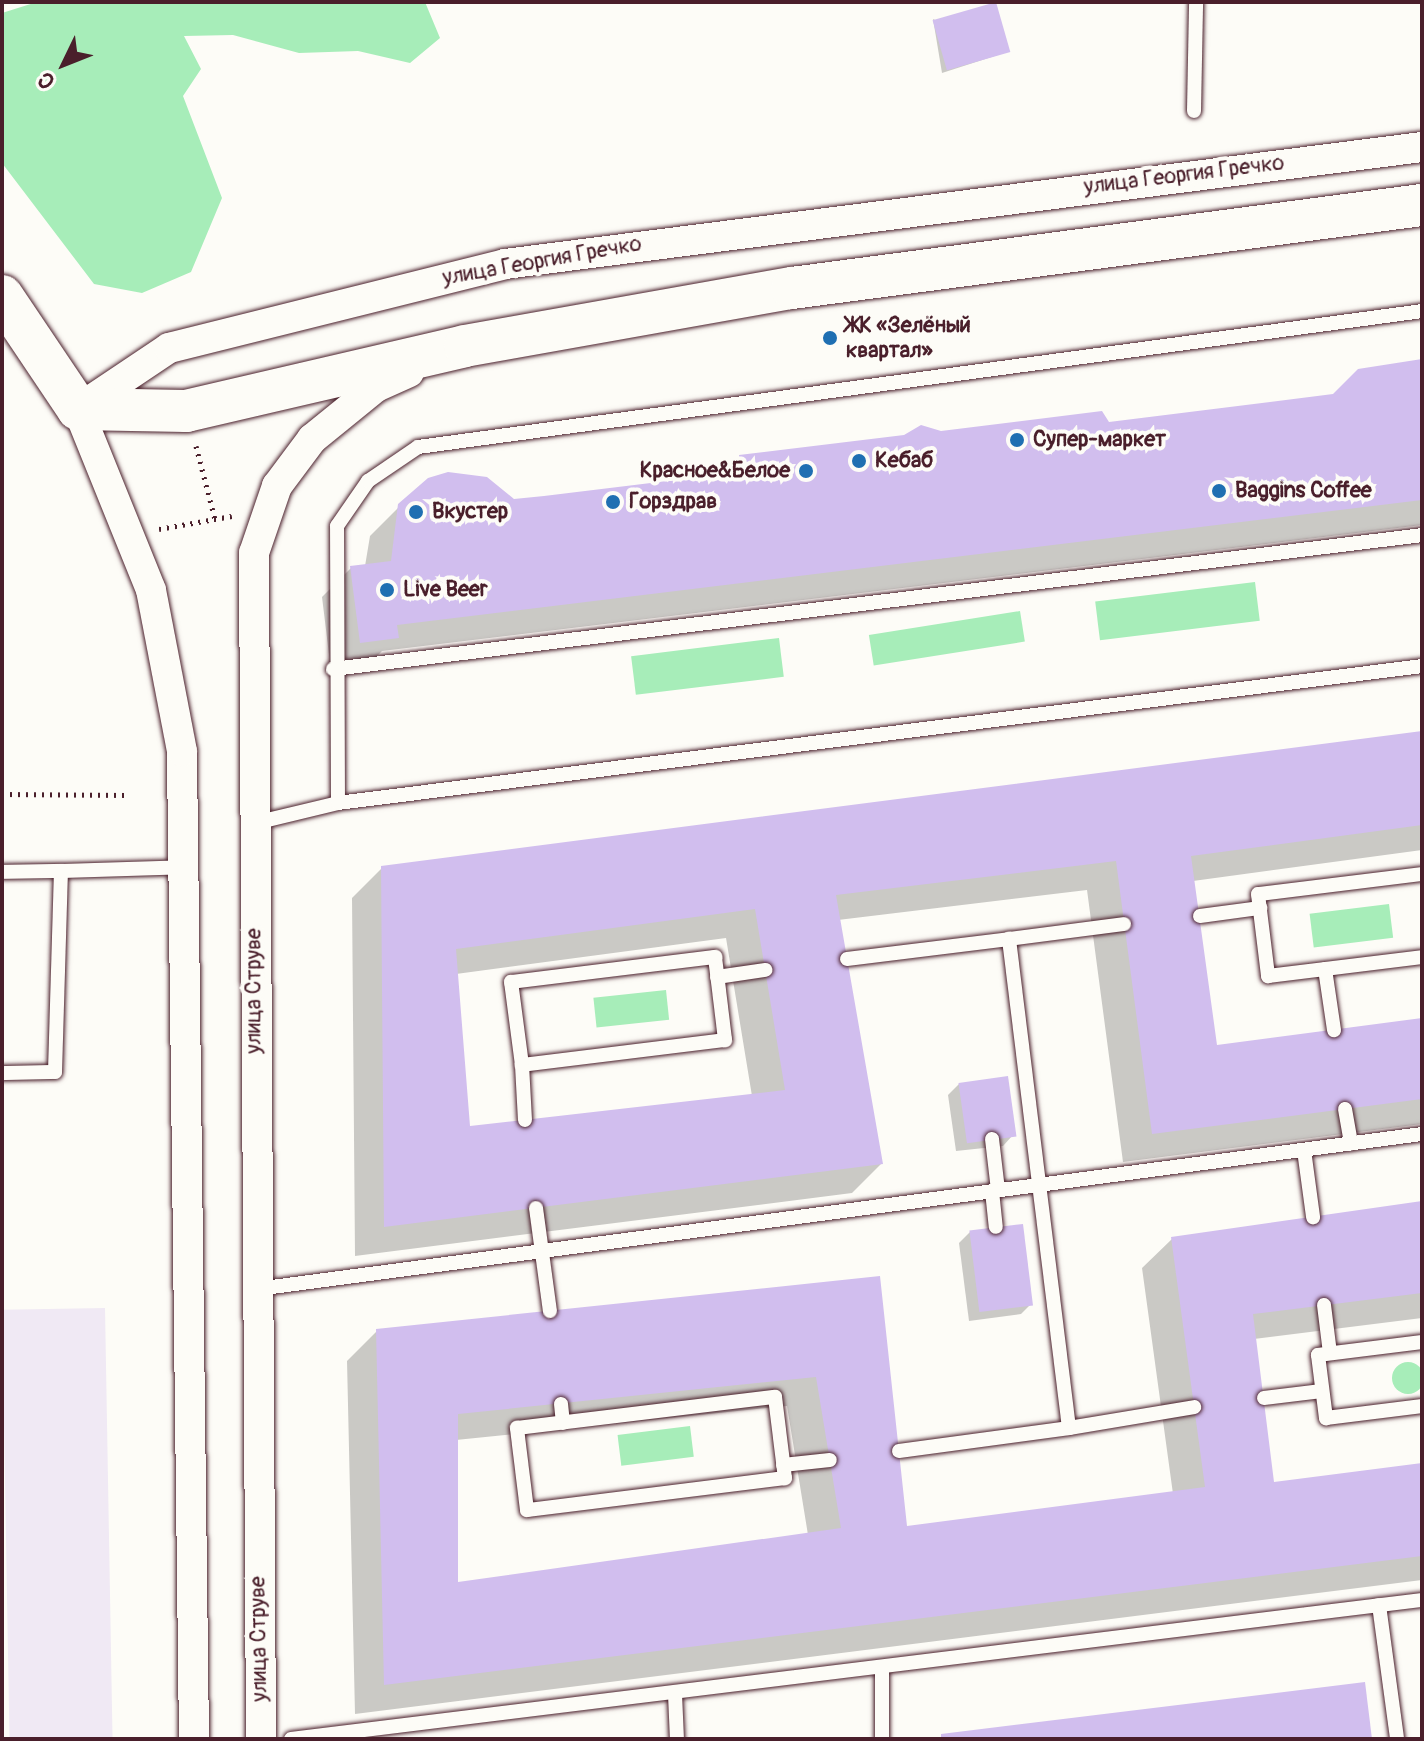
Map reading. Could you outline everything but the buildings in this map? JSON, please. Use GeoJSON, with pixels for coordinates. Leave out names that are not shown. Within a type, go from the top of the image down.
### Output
{"type":"FeatureCollection","features":[{"type":"Feature","properties":{"kind":"street","name":"улица Георгия Гречко"},"geometry":{"type":"LineString","coordinates":[[78,409],[169,348],[505,264],[1422,147]]}},
{"type":"Feature","properties":{"kind":"street"},"geometry":{"type":"LineString","coordinates":[[78,409],[186,411],[465,346],[954,267],[1422,205]]}},
{"type":"Feature","properties":{"kind":"street"},"geometry":{"type":"LineString","coordinates":[[2,296],[78,409],[132,531],[163,639],[182,751],[194,1739]]}},
{"type":"Feature","properties":{"kind":"street","name":"улица Струве"},"geometry":{"type":"LineString","coordinates":[[261,1739],[253,1289],[254,553],[272,496],[312,439],[376,387],[465,346]]}},
{"type":"Feature","properties":{"kind":"lane"},"geometry":{"type":"LineString","coordinates":[[1194,111],[1196,2]]}},
{"type":"Feature","properties":{"kind":"lane"},"geometry":{"type":"LineString","coordinates":[[338,803],[333,669],[337,526],[368,481],[418,447],[1422,311]]}},
{"type":"Feature","properties":{"kind":"lane"},"geometry":{"type":"LineString","coordinates":[[333,669],[1422,535]]}},
{"type":"Feature","properties":{"kind":"lane"},"geometry":{"type":"LineString","coordinates":[[255,823],[338,803],[1422,666]]}},
{"type":"Feature","properties":{"kind":"lane"},"geometry":{"type":"LineString","coordinates":[[2,872],[185,867]]}},
{"type":"Feature","properties":{"kind":"lane"},"geometry":{"type":"LineString","coordinates":[[2,1073],[55,1072],[61,871]]}},
{"type":"Feature","properties":{"kind":"lane"},"geometry":{"type":"LineString","coordinates":[[1422,874],[1258,894],[1268,976],[1422,957]]}},
{"type":"Feature","properties":{"kind":"lane"},"geometry":{"type":"LineString","coordinates":[[1200,916],[1260,908]]}},
{"type":"Feature","properties":{"kind":"lane"},"geometry":{"type":"LineString","coordinates":[[847,959],[1124,924]]}},
{"type":"Feature","properties":{"kind":"lane"},"geometry":{"type":"LineString","coordinates":[[1009,939],[1069,1428]]}},
{"type":"Feature","properties":{"kind":"lane"},"geometry":{"type":"LineString","coordinates":[[522,1065],[725,1040],[715,957],[511,982],[522,1065],[525,1120]]}},
{"type":"Feature","properties":{"kind":"lane"},"geometry":{"type":"LineString","coordinates":[[1325,969],[1334,1030]]}},
{"type":"Feature","properties":{"kind":"lane"},"geometry":{"type":"LineString","coordinates":[[717,977],[765,970]]}},
{"type":"Feature","properties":{"kind":"lane"},"geometry":{"type":"LineString","coordinates":[[1345,1109],[1351,1143]]}},
{"type":"Feature","properties":{"kind":"lane"},"geometry":{"type":"LineString","coordinates":[[253,1289],[1422,1134]]}},
{"type":"Feature","properties":{"kind":"lane"},"geometry":{"type":"LineString","coordinates":[[992,1139],[996,1227]]}},
{"type":"Feature","properties":{"kind":"lane"},"geometry":{"type":"LineString","coordinates":[[1304,1150],[1313,1217]]}},
{"type":"Feature","properties":{"kind":"lane"},"geometry":{"type":"LineString","coordinates":[[536,1208],[550,1311]]}},
{"type":"Feature","properties":{"kind":"lane"},"geometry":{"type":"LineString","coordinates":[[1324,1305],[1330,1353]]}},
{"type":"Feature","properties":{"kind":"lane"},"geometry":{"type":"LineString","coordinates":[[1422,1342],[1318,1355],[1326,1418],[1422,1406]]}},
{"type":"Feature","properties":{"kind":"lane"},"geometry":{"type":"LineString","coordinates":[[1264,1398],[1322,1391]]}},
{"type":"Feature","properties":{"kind":"lane"},"geometry":{"type":"LineString","coordinates":[[775,1397],[785,1478],[527,1510],[517,1428],[563,1423],[775,1397]]}},
{"type":"Feature","properties":{"kind":"lane"},"geometry":{"type":"LineString","coordinates":[[561,1404],[563,1423]]}},
{"type":"Feature","properties":{"kind":"lane"},"geometry":{"type":"LineString","coordinates":[[899,1451],[1194,1407]]}},
{"type":"Feature","properties":{"kind":"lane"},"geometry":{"type":"LineString","coordinates":[[783,1465],[830,1460]]}},
{"type":"Feature","properties":{"kind":"lane"},"geometry":{"type":"LineString","coordinates":[[291,1739],[1422,1600]]}},
{"type":"Feature","properties":{"kind":"lane"},"geometry":{"type":"LineString","coordinates":[[1379,1605],[1397,1739]]}},
{"type":"Feature","properties":{"kind":"lane"},"geometry":{"type":"LineString","coordinates":[[882,1668],[882,1739]]}},
{"type":"Feature","properties":{"kind":"lane"},"geometry":{"type":"LineString","coordinates":[[675,1694],[677,1739]]}},
{"type":"Feature","properties":{"kind":"path"},"geometry":{"type":"LineString","coordinates":[[191,430],[215,519]]}},
{"type":"Feature","properties":{"kind":"path"},"geometry":{"type":"LineString","coordinates":[[159,529],[240,515]]}},
{"type":"Feature","properties":{"kind":"path"},"geometry":{"type":"LineString","coordinates":[[2,794],[127,795]]}},
{"type":"Feature","properties":{"kind":"shaded area"},"geometry":{"type":"Polygon","coordinates":[[[105,1308],[113,1739],[10,1739],[2,1310],[105,1308]]]}},
{"type":"Feature","properties":{"kind":"green space"},"geometry":{"type":"Polygon","coordinates":[[[37,2],[425,2],[440,38],[410,63],[358,51],[299,53],[233,35],[184,36],[201,69],[183,96],[222,198],[191,272],[142,293],[94,284],[2,163],[2,13],[37,2]]]}},
{"type":"Feature","properties":{"kind":"green space"},"geometry":{"type":"Polygon","coordinates":[[[1255,582],[1260,621],[1100,640],[1095,602],[1255,582]]]}},
{"type":"Feature","properties":{"kind":"green space"},"geometry":{"type":"Polygon","coordinates":[[[1020,611],[1025,642],[874,666],[869,635],[1020,611]]]}},
{"type":"Feature","properties":{"kind":"green space"},"geometry":{"type":"Polygon","coordinates":[[[779,638],[784,677],[636,695],[631,656],[779,638]]]}},
{"type":"Feature","properties":{"kind":"green space"},"geometry":{"type":"Polygon","coordinates":[[[1389,904],[1393,938],[1314,947],[1310,914],[1389,904]]]}},
{"type":"Feature","properties":{"kind":"green space"},"geometry":{"type":"Polygon","coordinates":[[[666,990],[669,1020],[597,1027],[593,998],[666,990]]]}},
{"type":"Feature","properties":{"kind":"green space"},"geometry":{"type":"Polygon","coordinates":[[[1408,1362],[1419,1367],[1424,1378],[1419,1389],[1408,1394],[1397,1389],[1392,1378],[1397,1367],[1408,1362]]]}},
{"type":"Feature","properties":{"kind":"green space"},"geometry":{"type":"Polygon","coordinates":[[[690,1426],[694,1457],[621,1466],[618,1435],[690,1426]]]}},
{"type":"Feature","properties":{"kind":"place","name":"ЖК «Зелёный квартал»"},"geometry":{"type":"Point","coordinates":[830,338]}},
{"type":"Feature","properties":{"kind":"place","name":"Супер-маркет"},"geometry":{"type":"Point","coordinates":[1017,440]}},
{"type":"Feature","properties":{"kind":"place","name":"Кебаб"},"geometry":{"type":"Point","coordinates":[859,461]}},
{"type":"Feature","properties":{"kind":"place","name":"Красное&Белое"},"geometry":{"type":"Point","coordinates":[806,471]}},
{"type":"Feature","properties":{"kind":"place","name":"Baggins Coffee"},"geometry":{"type":"Point","coordinates":[1219,491]}},
{"type":"Feature","properties":{"kind":"place","name":"Горздрав"},"geometry":{"type":"Point","coordinates":[613,502]}},
{"type":"Feature","properties":{"kind":"place","name":"Вкустер"},"geometry":{"type":"Point","coordinates":[416,512]}},
{"type":"Feature","properties":{"kind":"place","name":"Live Beer"},"geometry":{"type":"Point","coordinates":[387,590]}}]}
